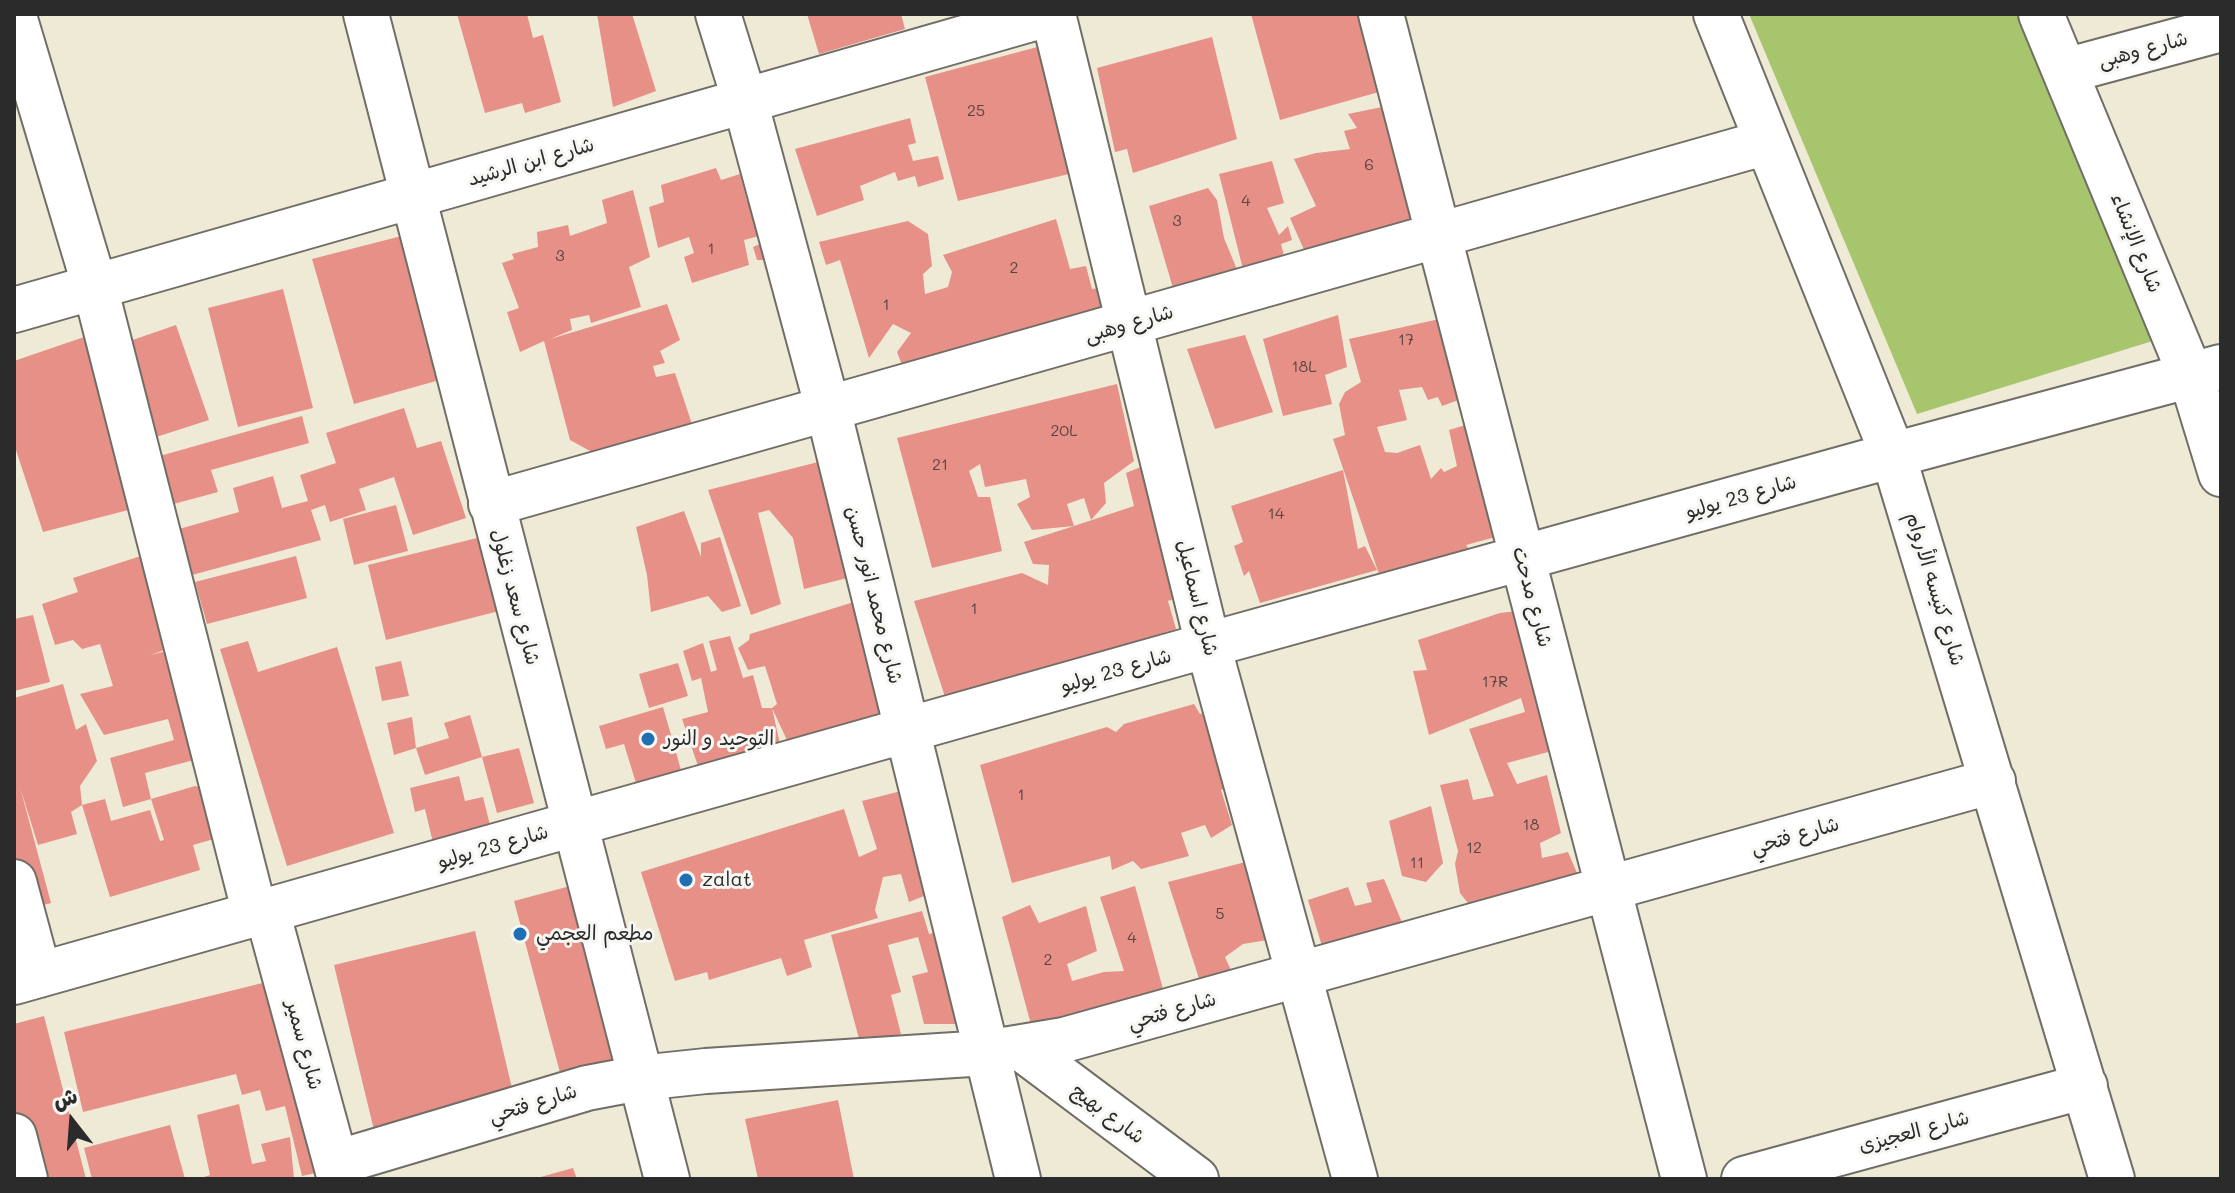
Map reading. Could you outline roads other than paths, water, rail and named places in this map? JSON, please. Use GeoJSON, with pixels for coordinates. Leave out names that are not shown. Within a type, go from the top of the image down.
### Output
{"type":"FeatureCollection","features":[{"type":"Feature","properties":{"kind":"street","name":"شارع سعد زغلول"},"geometry":{"type":"LineString","coordinates":[[366,14],[667,1179]]}},
{"type":"Feature","properties":{"kind":"street","name":"شارع محمد انور حسن"},"geometry":{"type":"LineString","coordinates":[[718,14],[745,101],[828,409],[908,730],[1003,1051],[1018,1179]]}},
{"type":"Feature","properties":{"kind":"street","name":"شارع ابن الرشيد"},"geometry":{"type":"LineString","coordinates":[[14,310],[1050,14]]}},
{"type":"Feature","properties":{"kind":"street","name":"شارع اسماعيل"},"geometry":{"type":"LineString","coordinates":[[1050,14],[1130,323],[1208,645],[1355,1179]]}},
{"type":"Feature","properties":{"kind":"street","name":"شارع مدحت"},"geometry":{"type":"LineString","coordinates":[[1381,14],[1684,1179]]}},
{"type":"Feature","properties":{"kind":"street","name":"شارع كنيسه الأروام"},"geometry":{"type":"LineString","coordinates":[[1716,14],[1893,455],[2112,1179]]}},
{"type":"Feature","properties":{"kind":"street","name":"شارع الإنشاء"},"geometry":{"type":"LineString","coordinates":[[2041,14],[2206,372],[2221,474]]}},
{"type":"Feature","properties":{"kind":"street","name":"شارع سمير"},"geometry":{"type":"LineString","coordinates":[[14,16],[95,287],[261,912],[338,1171]]}},
{"type":"Feature","properties":{"kind":"street","name":"شارع وهبى"},"geometry":{"type":"LineString","coordinates":[[2065,71],[2221,29]]}},
{"type":"Feature","properties":{"kind":"street","name":"شارع وهبى"},"geometry":{"type":"LineString","coordinates":[[491,504],[1767,142]]}},
{"type":"Feature","properties":{"kind":"street","name":"شارع 23 يوليو"},"geometry":{"type":"LineString","coordinates":[[27,979],[1208,645],[1893,455],[2206,372]]}},
{"type":"Feature","properties":{"kind":"street","name":"شارع فتحي"},"geometry":{"type":"LineString","coordinates":[[338,1171],[587,1088],[640,1078],[1003,1051],[1107,1030],[1993,781]]}},
{"type":"Feature","properties":{"kind":"street"},"geometry":{"type":"LineString","coordinates":[[14,882],[27,979]]}},
{"type":"Feature","properties":{"kind":"street","name":"شارع بهيج"},"geometry":{"type":"LineString","coordinates":[[1003,1051],[1196,1179]]}},
{"type":"Feature","properties":{"kind":"street","name":"شارع العجيزى"},"geometry":{"type":"LineString","coordinates":[[1744,1179],[2085,1086]]}},
{"type":"Feature","properties":{"kind":"street"},"geometry":{"type":"LineString","coordinates":[[14,1136],[25,1179]]}},
{"type":"Feature","properties":{"kind":"place","name":"التوحيد و النور"},"geometry":{"type":"Point","coordinates":[648,739]}},
{"type":"Feature","properties":{"kind":"place","name":"zalat"},"geometry":{"type":"Point","coordinates":[686,880]}},
{"type":"Feature","properties":{"kind":"place","name":"مطعم العجمي"},"geometry":{"type":"Point","coordinates":[520,934]}}]}
